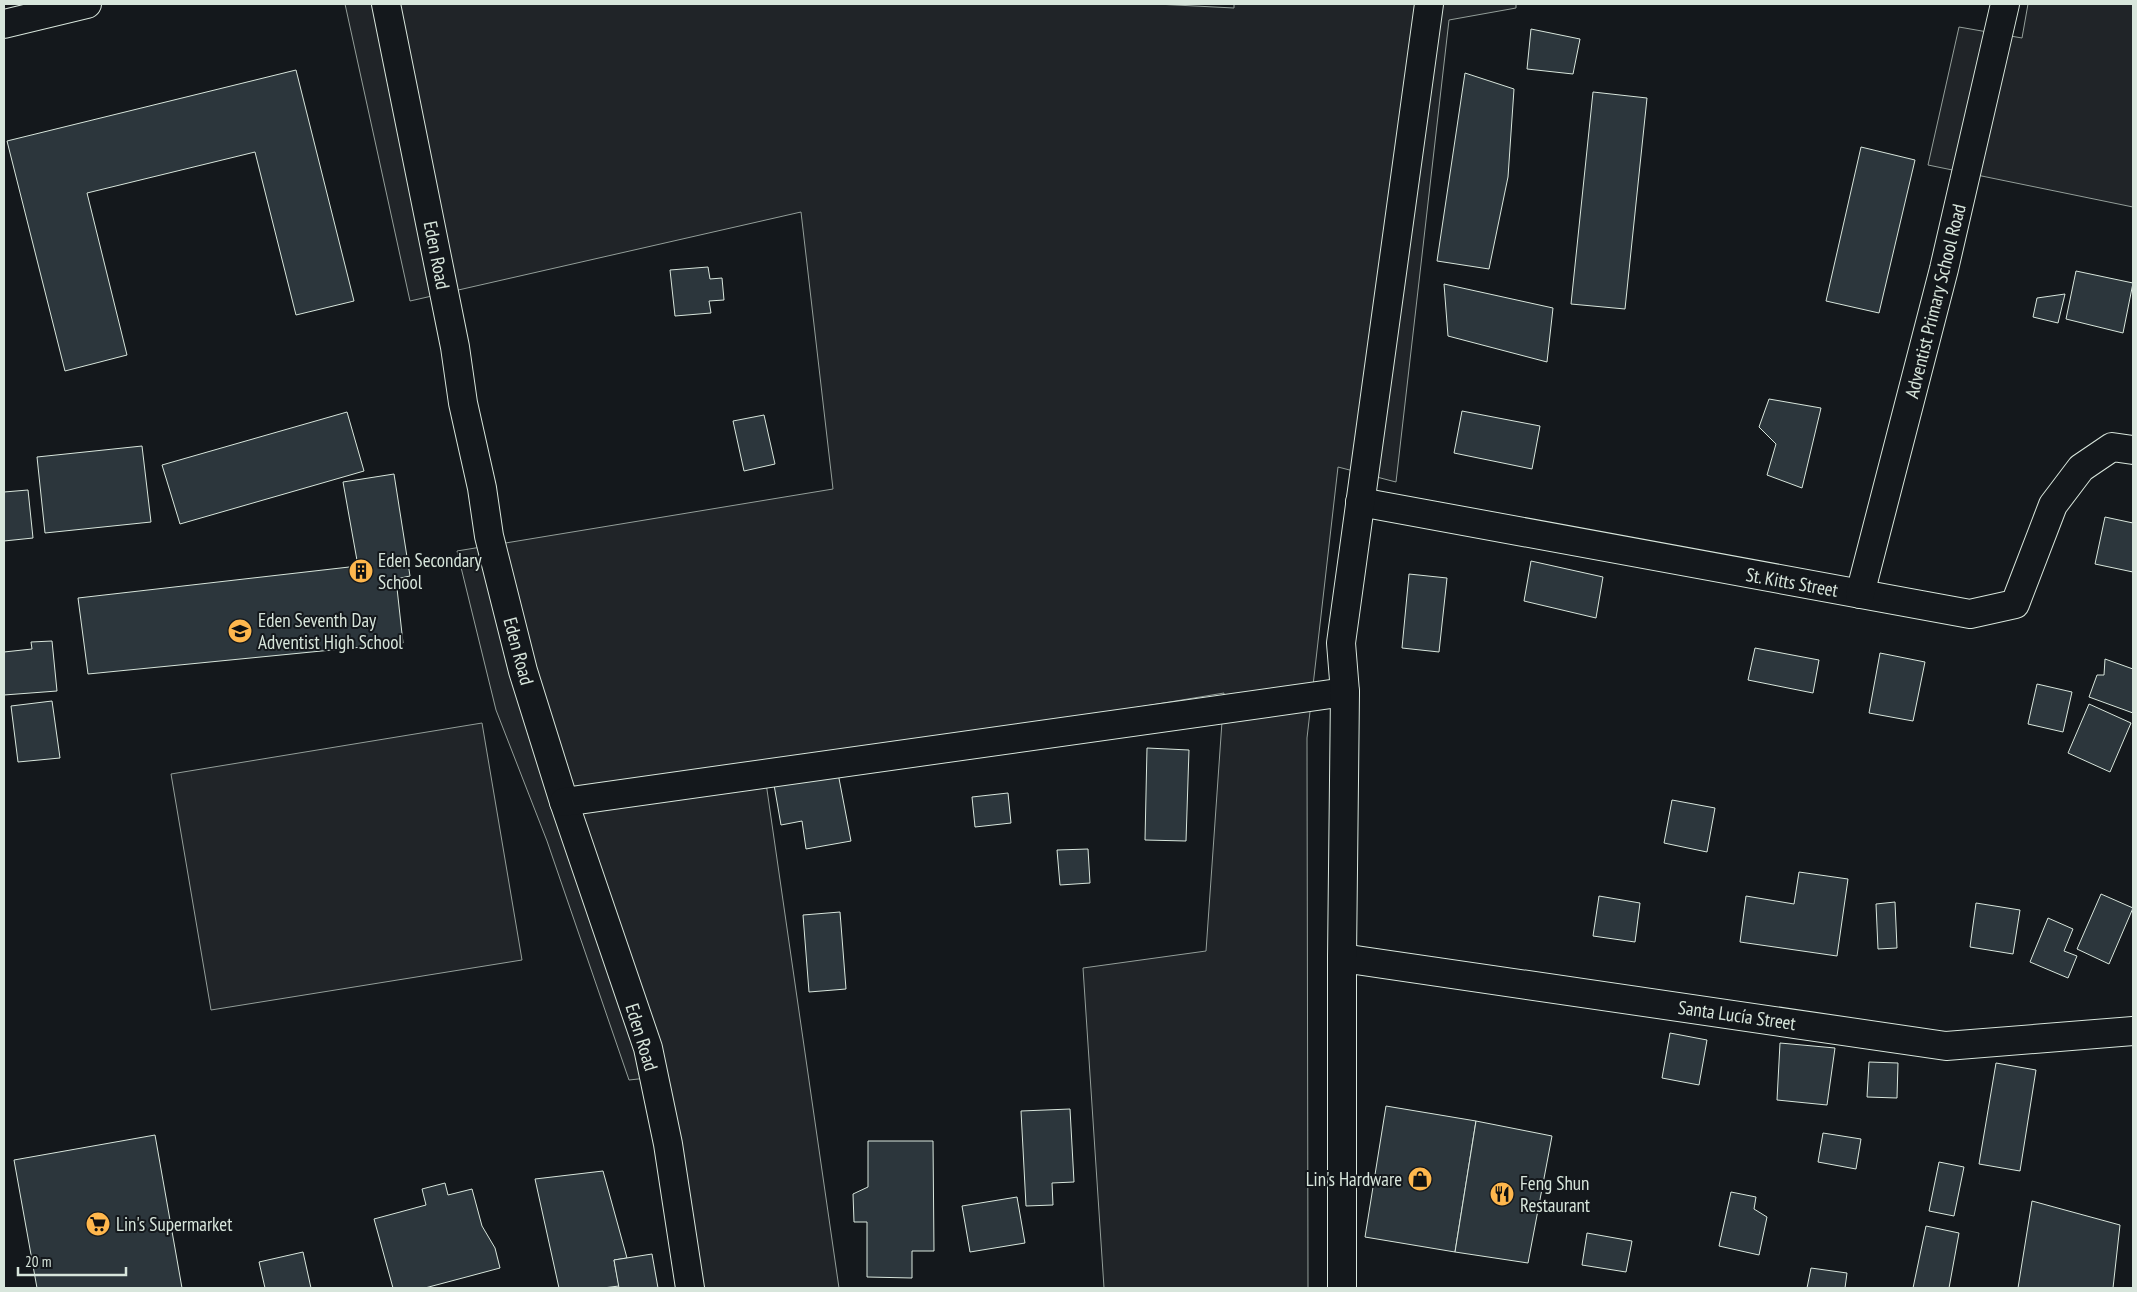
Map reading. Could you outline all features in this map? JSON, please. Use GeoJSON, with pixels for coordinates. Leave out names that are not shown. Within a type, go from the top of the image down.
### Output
{"type":"FeatureCollection","features":[{"type":"Feature","properties":{"kind":"street"},"geometry":{"type":"LineString","coordinates":[[4,24],[87,4]]}},
{"type":"Feature","properties":{"kind":"street","name":"Eden Road"},"geometry":{"type":"LineString","coordinates":[[386,4],[455,347],[463,403],[482,488],[489,536],[523,671],[564,802],[648,1048],[668,1144],[690,1288]]}},
{"type":"Feature","properties":{"kind":"street"},"geometry":{"type":"LineString","coordinates":[[1342,1288],[1342,958],[1345,692],[1341,643],[1429,4]]}},
{"type":"Feature","properties":{"kind":"street","name":"Adventist Primary School Road"},"geometry":{"type":"LineString","coordinates":[[1860,594],[1944,269],[2001,5]]}},
{"type":"Feature","properties":{"kind":"street","name":"St. Kitts Street"},"geometry":{"type":"LineString","coordinates":[[1360,502],[1970,614],[2015,604],[2054,505],[2081,468],[2112,447],[2133,450]]}},
{"type":"Feature","properties":{"kind":"street"},"geometry":{"type":"LineString","coordinates":[[564,802],[1345,692]]}},
{"type":"Feature","properties":{"kind":"street","name":"Santa Lucía Street"},"geometry":{"type":"LineString","coordinates":[[1342,958],[1946,1046],[2133,1031]]}},
{"type":"Feature","properties":{"kind":"shaded area"},"geometry":{"type":"Polygon","coordinates":[[[345,4],[1156,4],[1234,8],[1234,4],[1516,4],[1516,8],[1449,20],[1396,482],[1338,467],[1307,738],[1308,1288],[1104,1288],[1083,968],[1206,951],[1224,693],[764,769],[839,1288],[683,1288],[657,1077],[629,1080],[547,841],[496,710],[457,551],[833,489],[801,212],[410,301],[345,4]]]}},
{"type":"Feature","properties":{"kind":"shaded area"},"geometry":{"type":"Polygon","coordinates":[[[2028,4],[2133,4],[2133,207],[1928,165],[1959,27],[2022,38],[2028,4]]]}},
{"type":"Feature","properties":{"kind":"shaded area"},"geometry":{"type":"Polygon","coordinates":[[[482,723],[522,960],[211,1010],[171,774],[482,723]]]}},
{"type":"Feature","properties":{"kind":"building"},"geometry":{"type":"Polygon","coordinates":[[[1531,29],[1580,39],[1573,74],[1527,69],[1531,29]]]}},
{"type":"Feature","properties":{"kind":"building"},"geometry":{"type":"Polygon","coordinates":[[[296,70],[354,301],[296,315],[255,152],[87,193],[127,355],[65,371],[7,141],[296,70]]]}},
{"type":"Feature","properties":{"kind":"building"},"geometry":{"type":"Polygon","coordinates":[[[1465,73],[1514,89],[1508,177],[1489,269],[1437,261],[1465,73]]]}},
{"type":"Feature","properties":{"kind":"building"},"geometry":{"type":"Polygon","coordinates":[[[1593,92],[1647,98],[1625,309],[1571,304],[1593,92]]]}},
{"type":"Feature","properties":{"kind":"building"},"geometry":{"type":"Polygon","coordinates":[[[1861,147],[1915,160],[1879,313],[1826,301],[1861,147]]]}},
{"type":"Feature","properties":{"kind":"building"},"geometry":{"type":"Polygon","coordinates":[[[708,267],[710,279],[722,278],[724,300],[709,301],[711,313],[675,316],[670,270],[708,267]]]}},
{"type":"Feature","properties":{"kind":"building"},"geometry":{"type":"Polygon","coordinates":[[[2076,271],[2133,283],[2123,333],[2066,319],[2076,271]]]}},
{"type":"Feature","properties":{"kind":"building"},"geometry":{"type":"Polygon","coordinates":[[[1444,284],[1553,308],[1547,362],[1448,336],[1444,284]]]}},
{"type":"Feature","properties":{"kind":"building"},"geometry":{"type":"Polygon","coordinates":[[[2065,294],[2058,323],[2033,317],[2037,298],[2065,294]]]}},
{"type":"Feature","properties":{"kind":"building"},"geometry":{"type":"Polygon","coordinates":[[[1769,399],[1821,408],[1802,488],[1767,475],[1776,444],[1759,427],[1769,399]]]}},
{"type":"Feature","properties":{"kind":"building"},"geometry":{"type":"Polygon","coordinates":[[[1462,411],[1540,426],[1532,469],[1454,453],[1462,411]]]}},
{"type":"Feature","properties":{"kind":"building"},"geometry":{"type":"Polygon","coordinates":[[[347,412],[364,471],[180,524],[162,465],[347,412]]]}},
{"type":"Feature","properties":{"kind":"building"},"geometry":{"type":"Polygon","coordinates":[[[764,415],[775,464],[744,471],[733,421],[764,415]]]}},
{"type":"Feature","properties":{"kind":"building"},"geometry":{"type":"Polygon","coordinates":[[[142,446],[151,522],[45,533],[37,457],[142,446]]]}},
{"type":"Feature","properties":{"kind":"building","name":"Eden Secondary School"},"geometry":{"type":"Polygon","coordinates":[[[394,474],[410,576],[396,579],[403,643],[88,674],[78,598],[358,566],[343,482],[394,474]]]}},
{"type":"Feature","properties":{"kind":"building"},"geometry":{"type":"Polygon","coordinates":[[[28,490],[33,538],[4,541],[4,492],[28,490]]]}},
{"type":"Feature","properties":{"kind":"building"},"geometry":{"type":"Polygon","coordinates":[[[2105,517],[2133,523],[2133,572],[2095,564],[2105,517]]]}},
{"type":"Feature","properties":{"kind":"building"},"geometry":{"type":"Polygon","coordinates":[[[1531,561],[1603,577],[1596,618],[1524,601],[1531,561]]]}},
{"type":"Feature","properties":{"kind":"building"},"geometry":{"type":"Polygon","coordinates":[[[1409,574],[1447,578],[1439,652],[1402,648],[1409,574]]]}},
{"type":"Feature","properties":{"kind":"building"},"geometry":{"type":"Polygon","coordinates":[[[52,641],[57,691],[4,695],[4,652],[32,649],[31,642],[52,641]]]}},
{"type":"Feature","properties":{"kind":"building"},"geometry":{"type":"Polygon","coordinates":[[[1755,648],[1819,660],[1813,693],[1748,680],[1755,648]]]}},
{"type":"Feature","properties":{"kind":"building"},"geometry":{"type":"Polygon","coordinates":[[[1880,653],[1925,662],[1913,721],[1869,713],[1880,653]]]}},
{"type":"Feature","properties":{"kind":"building"},"geometry":{"type":"Polygon","coordinates":[[[2105,659],[2133,669],[2133,713],[2089,697],[2097,675],[2104,675],[2105,659]]]}},
{"type":"Feature","properties":{"kind":"building"},"geometry":{"type":"Polygon","coordinates":[[[2037,684],[2072,692],[2063,732],[2028,724],[2037,684]]]}},
{"type":"Feature","properties":{"kind":"building"},"geometry":{"type":"Polygon","coordinates":[[[52,701],[60,758],[18,762],[11,706],[52,701]]]}},
{"type":"Feature","properties":{"kind":"building"},"geometry":{"type":"Polygon","coordinates":[[[2089,704],[2131,723],[2110,772],[2068,753],[2089,704]]]}},
{"type":"Feature","properties":{"kind":"building"},"geometry":{"type":"Polygon","coordinates":[[[1147,748],[1189,750],[1186,841],[1145,840],[1147,748]]]}},
{"type":"Feature","properties":{"kind":"building"},"geometry":{"type":"Polygon","coordinates":[[[837,768],[851,841],[806,849],[802,821],[781,825],[773,779],[837,768]]]}},
{"type":"Feature","properties":{"kind":"building"},"geometry":{"type":"Polygon","coordinates":[[[1008,793],[1011,823],[975,827],[972,797],[1008,793]]]}},
{"type":"Feature","properties":{"kind":"building"},"geometry":{"type":"Polygon","coordinates":[[[1672,800],[1715,808],[1707,852],[1664,843],[1672,800]]]}},
{"type":"Feature","properties":{"kind":"building"},"geometry":{"type":"Polygon","coordinates":[[[1088,849],[1090,883],[1060,885],[1057,850],[1088,849]]]}},
{"type":"Feature","properties":{"kind":"building"},"geometry":{"type":"Polygon","coordinates":[[[1799,872],[1848,879],[1837,956],[1740,942],[1746,896],[1794,904],[1799,872]]]}},
{"type":"Feature","properties":{"kind":"building"},"geometry":{"type":"Polygon","coordinates":[[[2101,894],[2133,908],[2109,964],[2077,949],[2101,894]]]}},
{"type":"Feature","properties":{"kind":"building"},"geometry":{"type":"Polygon","coordinates":[[[1599,896],[1640,903],[1635,942],[1593,936],[1599,896]]]}},
{"type":"Feature","properties":{"kind":"building"},"geometry":{"type":"Polygon","coordinates":[[[1895,902],[1897,948],[1878,949],[1876,904],[1895,902]]]}},
{"type":"Feature","properties":{"kind":"building"},"geometry":{"type":"Polygon","coordinates":[[[1976,903],[2020,910],[2013,954],[1970,947],[1976,903]]]}},
{"type":"Feature","properties":{"kind":"building"},"geometry":{"type":"Polygon","coordinates":[[[840,912],[846,989],[809,992],[803,915],[840,912]]]}},
{"type":"Feature","properties":{"kind":"building"},"geometry":{"type":"Polygon","coordinates":[[[2048,918],[2073,929],[2064,951],[2077,956],[2068,978],[2030,962],[2048,918]]]}},
{"type":"Feature","properties":{"kind":"building"},"geometry":{"type":"Polygon","coordinates":[[[1670,1033],[1707,1040],[1699,1085],[1662,1078],[1670,1033]]]}},
{"type":"Feature","properties":{"kind":"building"},"geometry":{"type":"Polygon","coordinates":[[[1780,1043],[1835,1048],[1827,1105],[1777,1100],[1780,1043]]]}},
{"type":"Feature","properties":{"kind":"building"},"geometry":{"type":"Polygon","coordinates":[[[1869,1062],[1898,1063],[1897,1098],[1867,1097],[1869,1062]]]}},
{"type":"Feature","properties":{"kind":"building"},"geometry":{"type":"Polygon","coordinates":[[[1996,1063],[2036,1070],[2020,1171],[1979,1164],[1996,1063]]]}},
{"type":"Feature","properties":{"kind":"building","name":"Lin's Hardware"},"geometry":{"type":"Polygon","coordinates":[[[1386,1106],[1476,1121],[1455,1252],[1365,1237],[1386,1106]]]}},
{"type":"Feature","properties":{"kind":"building"},"geometry":{"type":"Polygon","coordinates":[[[1070,1109],[1074,1182],[1052,1183],[1053,1205],[1026,1206],[1021,1111],[1070,1109]]]}},
{"type":"Feature","properties":{"kind":"building","name":"Feng Shun Restaurant"},"geometry":{"type":"Polygon","coordinates":[[[1476,1121],[1552,1136],[1528,1263],[1455,1252],[1476,1121]]]}},
{"type":"Feature","properties":{"kind":"building"},"geometry":{"type":"Polygon","coordinates":[[[1823,1133],[1861,1139],[1856,1169],[1818,1162],[1823,1133]]]}},
{"type":"Feature","properties":{"kind":"building","name":"Lin's Supermarket"},"geometry":{"type":"Polygon","coordinates":[[[155,1135],[182,1288],[37,1288],[14,1160],[155,1135]]]}},
{"type":"Feature","properties":{"kind":"building"},"geometry":{"type":"Polygon","coordinates":[[[868,1141],[933,1141],[934,1251],[912,1251],[912,1278],[867,1277],[867,1222],[854,1222],[853,1194],[868,1187],[868,1141]]]}},
{"type":"Feature","properties":{"kind":"building"},"geometry":{"type":"Polygon","coordinates":[[[1939,1162],[1964,1167],[1954,1216],[1929,1211],[1939,1162]]]}},
{"type":"Feature","properties":{"kind":"building"},"geometry":{"type":"Polygon","coordinates":[[[603,1171],[627,1258],[614,1260],[619,1286],[559,1288],[535,1179],[603,1171]]]}},
{"type":"Feature","properties":{"kind":"building"},"geometry":{"type":"Polygon","coordinates":[[[445,1183],[448,1195],[472,1189],[482,1226],[495,1248],[500,1268],[425,1288],[393,1288],[374,1219],[426,1205],[422,1189],[445,1183]]]}},
{"type":"Feature","properties":{"kind":"building"},"geometry":{"type":"Polygon","coordinates":[[[1731,1192],[1756,1197],[1754,1209],[1767,1217],[1759,1255],[1719,1246],[1731,1192]]]}},
{"type":"Feature","properties":{"kind":"building"},"geometry":{"type":"Polygon","coordinates":[[[1017,1197],[1025,1243],[970,1252],[962,1206],[1017,1197]]]}},
{"type":"Feature","properties":{"kind":"building"},"geometry":{"type":"Polygon","coordinates":[[[2032,1201],[2120,1225],[2113,1288],[2018,1288],[2032,1201]]]}},
{"type":"Feature","properties":{"kind":"building"},"geometry":{"type":"Polygon","coordinates":[[[1926,1226],[1959,1233],[1949,1288],[1913,1288],[1926,1226]]]}},
{"type":"Feature","properties":{"kind":"building"},"geometry":{"type":"Polygon","coordinates":[[[1587,1233],[1632,1241],[1626,1272],[1582,1265],[1587,1233]]]}},
{"type":"Feature","properties":{"kind":"building"},"geometry":{"type":"Polygon","coordinates":[[[303,1252],[311,1288],[265,1288],[259,1262],[303,1252]]]}},
{"type":"Feature","properties":{"kind":"building"},"geometry":{"type":"Polygon","coordinates":[[[652,1254],[658,1288],[619,1288],[614,1260],[652,1254]]]}},
{"type":"Feature","properties":{"kind":"building"},"geometry":{"type":"Polygon","coordinates":[[[1811,1268],[1847,1273],[1845,1288],[1807,1288],[1811,1268]]]}},
{"type":"Feature","properties":{"kind":"place","name":"Eden Secondary School"},"geometry":{"type":"Point","coordinates":[361,571]}},
{"type":"Feature","properties":{"kind":"place","name":"Eden Seventh Day Adventist High School"},"geometry":{"type":"Point","coordinates":[240,631]}},
{"type":"Feature","properties":{"kind":"place","name":"Lin's Hardware"},"geometry":{"type":"Point","coordinates":[1420,1179]}},
{"type":"Feature","properties":{"kind":"place","name":"Feng Shun Restaurant"},"geometry":{"type":"Point","coordinates":[1502,1194]}},
{"type":"Feature","properties":{"kind":"place","name":"Lin's Supermarket"},"geometry":{"type":"Point","coordinates":[98,1224]}}]}
